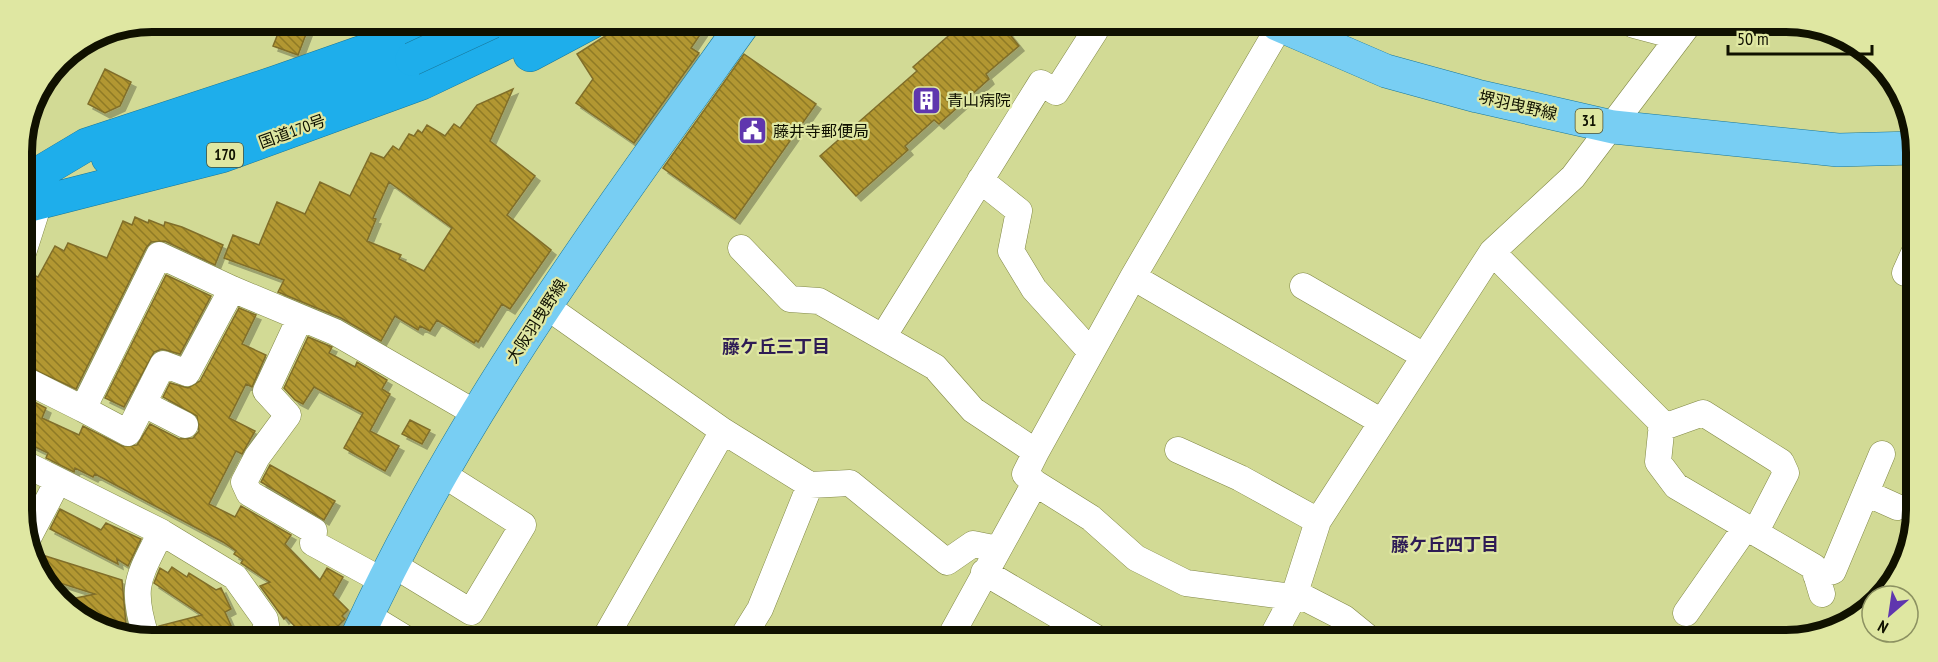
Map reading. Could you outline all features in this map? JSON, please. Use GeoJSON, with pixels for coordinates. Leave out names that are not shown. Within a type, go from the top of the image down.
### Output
{"type":"FeatureCollection","features":[{"type":"Feature","properties":{"kind":"highway"},"geometry":{"type":"LineString","coordinates":[[32,189],[86,145],[278,82],[419,32]]}},
{"type":"Feature","properties":{"kind":"highway","name":"国道170号"},"geometry":{"type":"LineString","coordinates":[[32,190],[417,71],[477,32]]}},
{"type":"Feature","properties":{"kind":"highway","name":"国道170号"},"geometry":{"type":"LineString","coordinates":[[32,191],[72,195],[222,156],[417,71],[523,32]]}},
{"type":"Feature","properties":{"kind":"highway"},"geometry":{"type":"LineString","coordinates":[[72,195],[136,200],[258,167],[482,80],[573,32]]}},
{"type":"Feature","properties":{"kind":"main road","name":"大阪羽曳野線"},"geometry":{"type":"LineString","coordinates":[[362,626],[387,572],[441,473],[477,414],[593,234],[738,32]]}},
{"type":"Feature","properties":{"kind":"main road","name":"堺羽曳野線"},"geometry":{"type":"LineString","coordinates":[[1295,32],[1386,71],[1477,96],[1613,127],[1838,150],[1906,148]]}},
{"type":"Feature","properties":{"kind":"street"},"geometry":{"type":"LineString","coordinates":[[882,337],[1041,82],[1056,92],[1094,32]]}},
{"type":"Feature","properties":{"kind":"street"},"geometry":{"type":"LineString","coordinates":[[1275,32],[1133,277],[1024,474],[1091,518],[1136,558],[1186,583],[1307,599],[1344,618],[1359,630]]}},
{"type":"Feature","properties":{"kind":"street"},"geometry":{"type":"LineString","coordinates":[[1276,630],[1294,596],[1318,521],[1492,252],[1573,177],[1613,127],[1682,32]]}},
{"type":"Feature","properties":{"kind":"street"},"geometry":{"type":"LineString","coordinates":[[981,180],[1019,211],[1011,251],[1034,289],[1091,352]]}},
{"type":"Feature","properties":{"kind":"street"},"geometry":{"type":"LineString","coordinates":[[741,248],[790,299],[819,301],[935,367],[973,410],[1036,452]]}},
{"type":"Feature","properties":{"kind":"street"},"geometry":{"type":"LineString","coordinates":[[1492,252],[1662,423],[1658,462],[1676,486],[1814,567],[1819,584],[1833,571],[1882,454]]}},
{"type":"Feature","properties":{"kind":"street"},"geometry":{"type":"LineString","coordinates":[[83,409],[159,255],[232,290],[335,332],[477,414]]}},
{"type":"Feature","properties":{"kind":"street"},"geometry":{"type":"LineString","coordinates":[[1133,277],[1382,422]]}},
{"type":"Feature","properties":{"kind":"street"},"geometry":{"type":"LineString","coordinates":[[1303,286],[1424,356]]}},
{"type":"Feature","properties":{"kind":"street"},"geometry":{"type":"LineString","coordinates":[[32,384],[128,433],[163,364],[187,373],[232,290]]}},
{"type":"Feature","properties":{"kind":"street"},"geometry":{"type":"LineString","coordinates":[[546,306],[723,431],[810,485],[850,483],[947,562],[973,544],[998,549]]}},
{"type":"Feature","properties":{"kind":"street"},"geometry":{"type":"LineString","coordinates":[[300,318],[266,391],[288,415],[257,457],[244,482],[249,493],[314,531],[313,543],[387,572],[471,612],[523,525],[441,473]]}},
{"type":"Feature","properties":{"kind":"street"},"geometry":{"type":"LineString","coordinates":[[144,404],[185,425]]}},
{"type":"Feature","properties":{"kind":"street"},"geometry":{"type":"LineString","coordinates":[[1661,428],[1703,413],[1781,462],[1786,473],[1750,530],[1686,613]]}},
{"type":"Feature","properties":{"kind":"street"},"geometry":{"type":"LineString","coordinates":[[610,630],[723,431]]}},
{"type":"Feature","properties":{"kind":"street"},"geometry":{"type":"LineString","coordinates":[[1178,450],[1240,478],[1318,521]]}},
{"type":"Feature","properties":{"kind":"street"},"geometry":{"type":"LineString","coordinates":[[32,468],[161,532],[235,577],[265,619],[267,630]]}},
{"type":"Feature","properties":{"kind":"street"},"geometry":{"type":"LineString","coordinates":[[33,528],[58,481]]}},
{"type":"Feature","properties":{"kind":"street"},"geometry":{"type":"LineString","coordinates":[[954,630],[1035,483]]}},
{"type":"Feature","properties":{"kind":"street"},"geometry":{"type":"LineString","coordinates":[[747,630],[760,609],[810,485]]}},
{"type":"Feature","properties":{"kind":"street"},"geometry":{"type":"LineString","coordinates":[[1866,493],[1897,507]]}},
{"type":"Feature","properties":{"kind":"street"},"geometry":{"type":"LineString","coordinates":[[144,630],[137,607],[138,579],[161,532]]}},
{"type":"Feature","properties":{"kind":"street"},"geometry":{"type":"LineString","coordinates":[[984,572],[1083,630]]}},
{"type":"Feature","properties":{"kind":"street"},"geometry":{"type":"LineString","coordinates":[[362,626],[377,630]]}},
{"type":"Feature","properties":{"kind":"building"},"geometry":{"type":"Polygon","coordinates":[[[279,32],[307,32],[298,55],[273,46],[279,32]]]}},
{"type":"Feature","properties":{"kind":"building"},"geometry":{"type":"Polygon","coordinates":[[[611,32],[702,32],[691,48],[699,53],[634,143],[576,103],[593,79],[577,54],[611,32]]]}},
{"type":"Feature","properties":{"kind":"building","name":"青山病院"},"geometry":{"type":"Polygon","coordinates":[[[953,32],[1008,32],[1019,46],[986,74],[989,79],[939,124],[934,120],[905,146],[908,150],[856,196],[820,156],[917,71],[913,67],[953,32]]]}},
{"type":"Feature","properties":{"kind":"building"},"geometry":{"type":"Polygon","coordinates":[[[744,54],[816,104],[735,219],[663,168],[744,54]]]}},
{"type":"Feature","properties":{"kind":"building"},"geometry":{"type":"Polygon","coordinates":[[[105,69],[131,82],[120,106],[105,113],[88,104],[105,69]]]}},
{"type":"Feature","properties":{"kind":"building"},"geometry":{"type":"Polygon","coordinates":[[[513,89],[490,141],[535,176],[507,215],[551,250],[510,309],[502,304],[478,342],[476,340],[474,343],[437,320],[430,331],[420,326],[418,330],[395,316],[381,341],[341,318],[278,292],[284,280],[224,258],[233,235],[259,245],[277,202],[305,214],[320,182],[350,196],[371,153],[384,158],[393,146],[399,150],[409,134],[414,136],[418,130],[422,133],[427,125],[445,136],[454,124],[460,128],[477,105],[513,89]],[[389,182],[373,218],[376,219],[367,241],[401,255],[399,259],[424,271],[452,228],[389,182]]]}},
{"type":"Feature","properties":{"kind":"building"},"geometry":{"type":"Polygon","coordinates":[[[135,217],[148,223],[149,220],[164,226],[165,222],[223,245],[215,265],[165,241],[151,242],[76,389],[32,369],[32,274],[38,277],[55,246],[64,251],[68,243],[107,258],[123,221],[132,225],[135,217]]]}},
{"type":"Feature","properties":{"kind":"building"},"geometry":{"type":"Polygon","coordinates":[[[166,275],[211,296],[180,354],[162,349],[154,352],[124,407],[105,398],[166,275]]]}},
{"type":"Feature","properties":{"kind":"building"},"geometry":{"type":"Polygon","coordinates":[[[239,308],[256,315],[242,344],[266,355],[252,387],[246,384],[229,418],[255,431],[242,454],[236,451],[209,504],[235,517],[241,506],[291,535],[285,544],[320,580],[327,568],[343,577],[333,595],[348,610],[342,616],[345,619],[337,627],[339,630],[298,630],[286,617],[284,619],[260,586],[270,582],[241,563],[243,560],[234,554],[236,551],[95,474],[93,477],[75,468],[74,472],[46,458],[48,453],[32,445],[32,401],[46,408],[42,418],[79,435],[83,426],[122,446],[137,445],[150,424],[179,439],[193,438],[199,431],[197,416],[163,397],[170,383],[188,388],[200,381],[239,308]]]}},
{"type":"Feature","properties":{"kind":"building"},"geometry":{"type":"Polygon","coordinates":[[[308,337],[332,347],[329,353],[355,367],[357,362],[387,380],[382,389],[390,394],[370,431],[399,446],[385,471],[344,448],[363,413],[314,387],[303,404],[295,400],[284,388],[308,337]]]}},
{"type":"Feature","properties":{"kind":"building"},"geometry":{"type":"Polygon","coordinates":[[[410,420],[430,430],[422,444],[402,434],[410,420]]]}},
{"type":"Feature","properties":{"kind":"building"},"geometry":{"type":"Polygon","coordinates":[[[270,465],[335,501],[324,520],[261,482],[270,465]]]}},
{"type":"Feature","properties":{"kind":"building"},"geometry":{"type":"Polygon","coordinates":[[[60,509],[101,530],[106,523],[141,539],[128,566],[117,559],[118,564],[50,529],[60,509]]]}},
{"type":"Feature","properties":{"kind":"building"},"geometry":{"type":"Polygon","coordinates":[[[40,554],[122,580],[126,627],[105,621],[70,599],[95,594],[55,581],[40,554]]]}},
{"type":"Feature","properties":{"kind":"building"},"geometry":{"type":"Polygon","coordinates":[[[172,567],[187,577],[189,573],[216,590],[221,588],[231,609],[225,612],[232,628],[228,630],[160,630],[159,626],[202,615],[154,583],[160,568],[168,573],[172,567]]]}},
{"type":"Feature","properties":{"kind":"place","name":"青山病院"},"geometry":{"type":"Point","coordinates":[926,100]}},
{"type":"Feature","properties":{"kind":"place","name":"藤井寺郵便局"},"geometry":{"type":"Point","coordinates":[752,131]}},
{"type":"Feature","properties":{"kind":"district","name":"藤ケ丘三丁目"},"geometry":{"type":"Point","coordinates":[776,347]}},
{"type":"Feature","properties":{"kind":"district","name":"藤ケ丘四丁目"},"geometry":{"type":"Point","coordinates":[1445,545]}}]}
